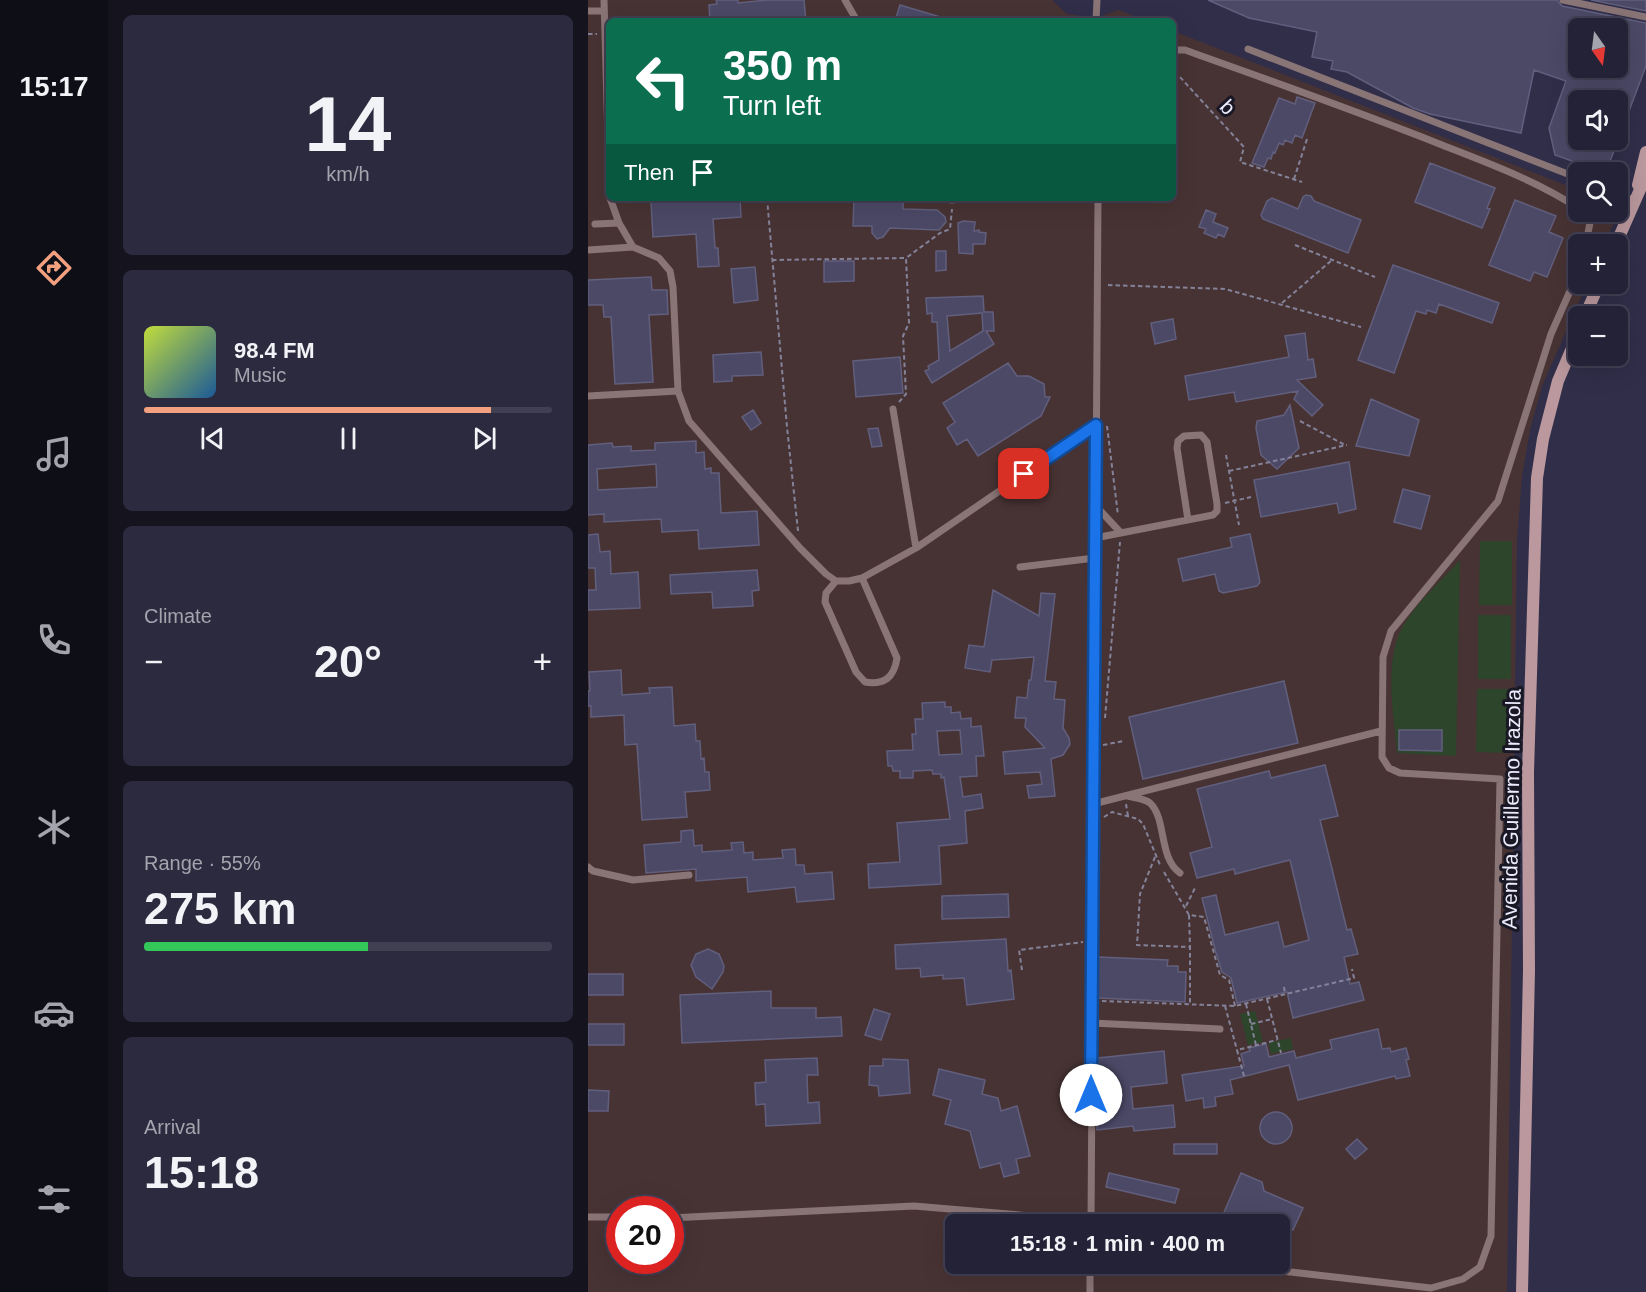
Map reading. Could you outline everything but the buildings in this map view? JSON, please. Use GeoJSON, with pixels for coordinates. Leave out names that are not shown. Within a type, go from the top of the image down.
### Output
{"type":"FeatureCollection","features":[{"type":"Feature","properties":{"kind":"main road"},"geometry":{"type":"LineString","coordinates":[[1634,200],[1646,152]]}},
{"type":"Feature","properties":{"kind":"main road"},"geometry":{"type":"LineString","coordinates":[[1620,234],[1646,176]]}},
{"type":"Feature","properties":{"kind":"main road","name":"Avenida Guillermo Irazola"},"geometry":{"type":"LineString","coordinates":[[1522,1292],[1529,970],[1528,772],[1537,478],[1543,439],[1558,381],[1568,358]]}},
{"type":"Feature","properties":{"kind":"lane"},"geometry":{"type":"LineString","coordinates":[[604,0],[606,92]]}},
{"type":"Feature","properties":{"kind":"lane"},"geometry":{"type":"LineString","coordinates":[[845,0],[855,18]]}},
{"type":"Feature","properties":{"kind":"lane"},"geometry":{"type":"LineString","coordinates":[[1096,18],[1097,0]]}},
{"type":"Feature","properties":{"kind":"lane"},"geometry":{"type":"LineString","coordinates":[[1563,0],[1646,17]]}},
{"type":"Feature","properties":{"kind":"lane"},"geometry":{"type":"LineString","coordinates":[[588,11],[603,11]]}},
{"type":"Feature","properties":{"kind":"lane"},"geometry":{"type":"LineString","coordinates":[[1248,49],[1568,174]]}},
{"type":"Feature","properties":{"kind":"lane"},"geometry":{"type":"LineString","coordinates":[[1176,50],[1185,50],[1354,109],[1464,154],[1568,202]]}},
{"type":"Feature","properties":{"kind":"lane"},"geometry":{"type":"LineString","coordinates":[[1628,198],[1634,200]]}},
{"type":"Feature","properties":{"kind":"lane"},"geometry":{"type":"LineString","coordinates":[[611,201],[619,224],[633,247]]}},
{"type":"Feature","properties":{"kind":"lane"},"geometry":{"type":"LineString","coordinates":[[1091,1214],[1098,201]]}},
{"type":"Feature","properties":{"kind":"lane"},"geometry":{"type":"LineString","coordinates":[[595,224],[619,224]]}},
{"type":"Feature","properties":{"kind":"lane"},"geometry":{"type":"LineString","coordinates":[[588,250],[633,247],[659,258],[670,271],[673,287],[678,391],[688,421],[801,548],[836,581],[862,578],[916,548],[1096,425]]}},
{"type":"Feature","properties":{"kind":"lane"},"geometry":{"type":"LineString","coordinates":[[1290,1272],[1431,1288],[1463,1279],[1480,1267],[1491,1236],[1500,779],[1400,773],[1389,768],[1382,757],[1383,657],[1391,631],[1498,501],[1551,334],[1569,294]]}},
{"type":"Feature","properties":{"kind":"lane"},"geometry":{"type":"LineString","coordinates":[[588,396],[678,391]]}},
{"type":"Feature","properties":{"kind":"lane"},"geometry":{"type":"LineString","coordinates":[[893,409],[916,548]]}},
{"type":"Feature","properties":{"kind":"lane"},"geometry":{"type":"LineString","coordinates":[[1095,538],[1188,520],[1213,515],[1217,511],[1217,504],[1208,442],[1201,435],[1184,436],[1178,441],[1177,448],[1188,520]]}},
{"type":"Feature","properties":{"kind":"lane"},"geometry":{"type":"LineString","coordinates":[[1095,505],[1121,533]]}},
{"type":"Feature","properties":{"kind":"lane"},"geometry":{"type":"LineString","coordinates":[[1020,567],[1095,558]]}},
{"type":"Feature","properties":{"kind":"lane"},"geometry":{"type":"LineString","coordinates":[[836,581],[826,593],[825,602],[856,672],[865,682],[876,684],[888,679],[896,670],[897,658],[862,578]]}},
{"type":"Feature","properties":{"kind":"lane"},"geometry":{"type":"LineString","coordinates":[[1093,804],[1381,731]]}},
{"type":"Feature","properties":{"kind":"lane"},"geometry":{"type":"LineString","coordinates":[[1124,796],[1150,803],[1159,822],[1169,861],[1180,873]]}},
{"type":"Feature","properties":{"kind":"lane"},"geometry":{"type":"LineString","coordinates":[[588,867],[593,871],[633,880],[689,875]]}},
{"type":"Feature","properties":{"kind":"lane"},"geometry":{"type":"LineString","coordinates":[[1091,1023],[1220,1029]]}},
{"type":"Feature","properties":{"kind":"lane"},"geometry":{"type":"LineString","coordinates":[[684,1217],[914,1206],[1002,1214]]}},
{"type":"Feature","properties":{"kind":"lane"},"geometry":{"type":"LineString","coordinates":[[588,1216],[606,1217]]}},
{"type":"Feature","properties":{"kind":"lane"},"geometry":{"type":"LineString","coordinates":[[1090,1274],[1090,1292]]}},
{"type":"Feature","properties":{"kind":"path","name":"b"},"geometry":{"type":"LineString","coordinates":[[1176,76],[1179,76],[1244,147],[1239,162],[1294,180]]}},
{"type":"Feature","properties":{"kind":"path"},"geometry":{"type":"LineString","coordinates":[[1302,182],[1294,180],[1307,139]]}},
{"type":"Feature","properties":{"kind":"path"},"geometry":{"type":"LineString","coordinates":[[767,201],[787,427],[801,548]]}},
{"type":"Feature","properties":{"kind":"path"},"geometry":{"type":"LineString","coordinates":[[772,260],[906,258],[951,227],[952,201]]}},
{"type":"Feature","properties":{"kind":"path"},"geometry":{"type":"LineString","coordinates":[[1294,245],[1375,277]]}},
{"type":"Feature","properties":{"kind":"path"},"geometry":{"type":"LineString","coordinates":[[893,409],[906,394],[903,336],[909,323],[906,258]]}},
{"type":"Feature","properties":{"kind":"path"},"geometry":{"type":"LineString","coordinates":[[1281,304],[1332,260]]}},
{"type":"Feature","properties":{"kind":"path"},"geometry":{"type":"LineString","coordinates":[[1098,285],[1225,289],[1361,327]]}},
{"type":"Feature","properties":{"kind":"path"},"geometry":{"type":"LineString","coordinates":[[1229,471],[1347,445],[1300,421]]}},
{"type":"Feature","properties":{"kind":"path"},"geometry":{"type":"LineString","coordinates":[[1096,425],[1107,426],[1121,533],[1105,721]]}},
{"type":"Feature","properties":{"kind":"path"},"geometry":{"type":"LineString","coordinates":[[1226,455],[1239,525]]}},
{"type":"Feature","properties":{"kind":"path"},"geometry":{"type":"LineString","coordinates":[[1217,504],[1251,498]]}},
{"type":"Feature","properties":{"kind":"path"},"geometry":{"type":"LineString","coordinates":[[1103,745],[1124,741]]}},
{"type":"Feature","properties":{"kind":"path"},"geometry":{"type":"LineString","coordinates":[[1098,821],[1112,812],[1138,819],[1143,824],[1155,857],[1186,906],[1189,915],[1190,1004]]}},
{"type":"Feature","properties":{"kind":"path"},"geometry":{"type":"LineString","coordinates":[[1155,857],[1140,894],[1137,945],[1190,947]]}},
{"type":"Feature","properties":{"kind":"path"},"geometry":{"type":"LineString","coordinates":[[1186,906],[1196,886]]}},
{"type":"Feature","properties":{"kind":"path"},"geometry":{"type":"LineString","coordinates":[[1189,915],[1204,917],[1220,975],[1229,980],[1235,1006]]}},
{"type":"Feature","properties":{"kind":"path"},"geometry":{"type":"LineString","coordinates":[[1022,970],[1019,950],[1092,940]]}},
{"type":"Feature","properties":{"kind":"path"},"geometry":{"type":"LineString","coordinates":[[1095,1000],[1235,1006],[1354,978],[1352,969]]}},
{"type":"Feature","properties":{"kind":"path"},"geometry":{"type":"LineString","coordinates":[[1284,987],[1286,994]]}},
{"type":"Feature","properties":{"kind":"path"},"geometry":{"type":"LineString","coordinates":[[1267,999],[1281,1053]]}},
{"type":"Feature","properties":{"kind":"path"},"geometry":{"type":"LineString","coordinates":[[1246,1004],[1256,1045]]}},
{"type":"Feature","properties":{"kind":"path"},"geometry":{"type":"LineString","coordinates":[[1225,1006],[1244,1076]]}},
{"type":"Feature","properties":{"kind":"path"},"geometry":{"type":"LineString","coordinates":[[1251,1024],[1272,1019]]}},
{"type":"Feature","properties":{"kind":"path"},"geometry":{"type":"LineString","coordinates":[[1237,1050],[1278,1040]]}},
{"type":"Feature","properties":{"kind":"shaded area"},"geometry":{"type":"Polygon","coordinates":[[[588,0],[1052,0],[1067,14],[1096,18],[606,18],[606,201],[1176,201],[1176,32],[1568,186],[1568,222],[1614,222],[1609,234],[1568,234],[1568,294],[1583,294],[1577,306],[1568,306],[1568,327],[1542,386],[1530,430],[1522,476],[1517,540],[1507,1292],[588,1292],[588,0]]]}},
{"type":"Feature","properties":{"kind":"shaded area"},"geometry":{"type":"Polygon","coordinates":[[[1118,10],[1139,18],[1096,18],[1118,10]]]}},
{"type":"Feature","properties":{"kind":"green space"},"geometry":{"type":"Polygon","coordinates":[[[1480,541],[1512,541],[1512,605],[1479,605],[1480,541]]]}},
{"type":"Feature","properties":{"kind":"green space"},"geometry":{"type":"Polygon","coordinates":[[[1460,560],[1456,756],[1397,753],[1391,688],[1393,655],[1397,640],[1403,626],[1415,609],[1460,560]]]}},
{"type":"Feature","properties":{"kind":"green space"},"geometry":{"type":"Polygon","coordinates":[[[1478,615],[1511,615],[1511,679],[1478,679],[1478,615]]]}},
{"type":"Feature","properties":{"kind":"green space"},"geometry":{"type":"Polygon","coordinates":[[[1477,689],[1509,689],[1509,753],[1476,752],[1477,689]]]}},
{"type":"Feature","properties":{"kind":"green space"},"geometry":{"type":"Polygon","coordinates":[[[1255,1011],[1263,1042],[1248,1045],[1240,1014],[1255,1011]]]}},
{"type":"Feature","properties":{"kind":"green space"},"geometry":{"type":"Polygon","coordinates":[[[1291,1038],[1293,1049],[1271,1054],[1268,1043],[1291,1038]]]}},
{"type":"Feature","properties":{"kind":"route"},"geometry":{"type":"LineString","coordinates":[[1024,474],[1096,425],[1091,1095]]}}]}
